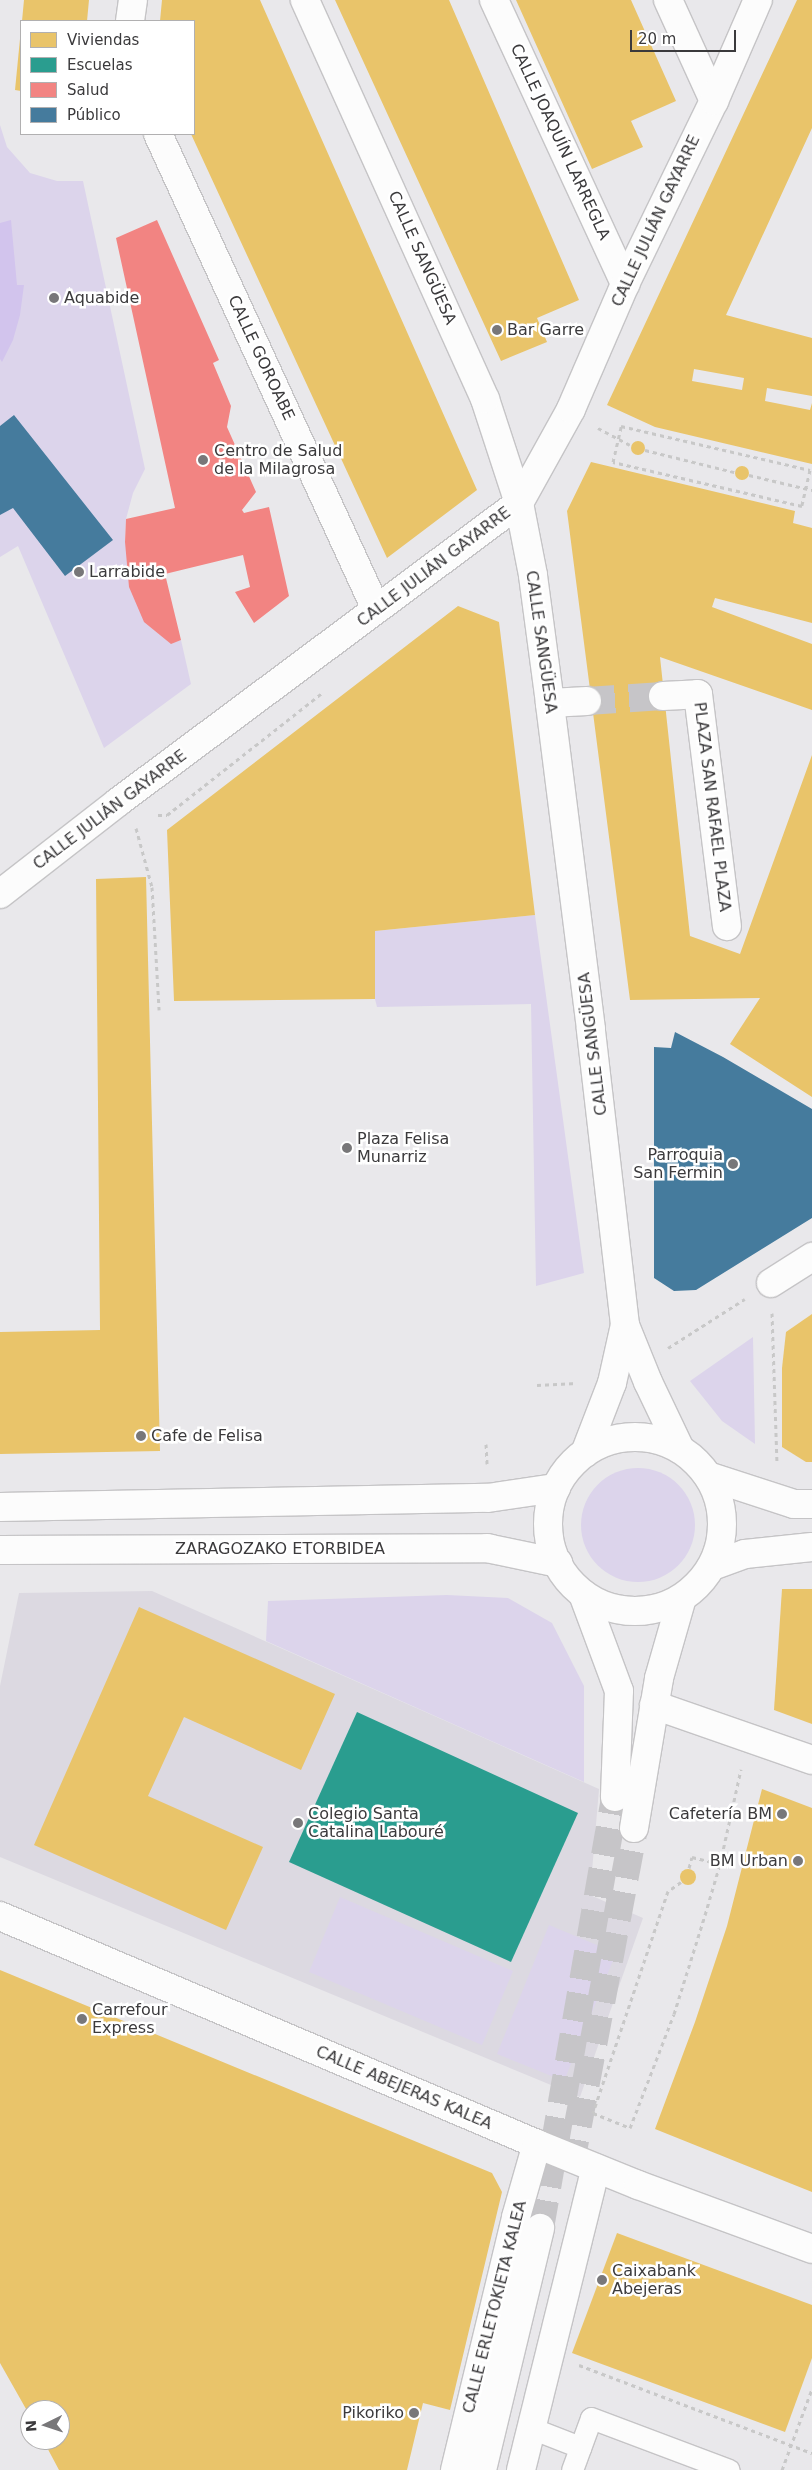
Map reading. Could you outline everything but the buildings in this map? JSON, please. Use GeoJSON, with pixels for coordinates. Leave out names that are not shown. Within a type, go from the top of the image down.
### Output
{"type":"FeatureCollection","features":[{"type":"Feature","properties":{"kind":"street"},"geometry":{"type":"LineString","coordinates":[[130,20],[133,0]]}},
{"type":"Feature","properties":{"kind":"street","name":"CALLE SANGÜESA"},"geometry":{"type":"LineString","coordinates":[[305,0],[484,399],[519,503],[533,575],[550,703],[591,1029],[625,1324],[648,1382],[680,1449]]}},
{"type":"Feature","properties":{"kind":"street","name":"CALLE JOAQUÍN LARREGLA"},"geometry":{"type":"LineString","coordinates":[[494,0],[625,284]]}},
{"type":"Feature","properties":{"kind":"street"},"geometry":{"type":"LineString","coordinates":[[668,0],[714,101]]}},
{"type":"Feature","properties":{"kind":"street","name":"CALLE JULIÁN GAYARRE"},"geometry":{"type":"LineString","coordinates":[[0,894],[118,802],[519,503],[571,409],[625,284],[714,101],[758,0]]}},
{"type":"Feature","properties":{"kind":"street","name":"CALLE GOROABE"},"geometry":{"type":"LineString","coordinates":[[158,135],[376,609]]}},
{"type":"Feature","properties":{"kind":"street","name":"PLAZA SAN RAFAEL PLAZA"},"geometry":{"type":"LineString","coordinates":[[663,696],[698,694],[727,926]]}},
{"type":"Feature","properties":{"kind":"street"},"geometry":{"type":"LineString","coordinates":[[550,703],[587,701]]}},
{"type":"Feature","properties":{"kind":"street"},"geometry":{"type":"LineString","coordinates":[[771,1283],[812,1257]]}},
{"type":"Feature","properties":{"kind":"street","name":"CALLE SANGÜESA"},"geometry":{"type":"LineString","coordinates":[[585,1453],[612,1382],[625,1324]]}},
{"type":"Feature","properties":{"kind":"street"},"geometry":{"type":"LineString","coordinates":[[632,1437],[657,1440],[680,1449],[695,1461],[708,1476],[718,1497],[722,1520],[720,1544],[712,1566],[699,1584],[682,1598],[663,1607],[642,1612],[621,1610],[601,1605],[583,1594],[568,1580],[558,1563],[551,1545],[548,1526],[550,1506],[556,1488],[568,1469],[585,1453],[607,1442],[632,1437]]}},
{"type":"Feature","properties":{"kind":"street"},"geometry":{"type":"LineString","coordinates":[[708,1476],[794,1504],[812,1504]]}},
{"type":"Feature","properties":{"kind":"street"},"geometry":{"type":"LineString","coordinates":[[0,1507],[488,1498],[556,1488]]}},
{"type":"Feature","properties":{"kind":"street"},"geometry":{"type":"LineString","coordinates":[[712,1566],[745,1554],[812,1547]]}},
{"type":"Feature","properties":{"kind":"street","name":"ZARAGOZAKO ETORBIDEA"},"geometry":{"type":"LineString","coordinates":[[0,1550],[487,1548],[558,1563]]}},
{"type":"Feature","properties":{"kind":"street"},"geometry":{"type":"LineString","coordinates":[[583,1594],[619,1691],[615,1797]]}},
{"type":"Feature","properties":{"kind":"street"},"geometry":{"type":"LineString","coordinates":[[634,1828],[659,1678],[682,1598]]}},
{"type":"Feature","properties":{"kind":"street"},"geometry":{"type":"LineString","coordinates":[[654,1705],[812,1760]]}},
{"type":"Feature","properties":{"kind":"street","name":"CALLE ABEJERAS KALEA"},"geometry":{"type":"LineString","coordinates":[[0,1916],[537,2144],[812,2249]]}},
{"type":"Feature","properties":{"kind":"street","name":"CALLE ERLETOKIETA KALEA"},"geometry":{"type":"LineString","coordinates":[[455,2470],[516,2217],[537,2144]]}},
{"type":"Feature","properties":{"kind":"street"},"geometry":{"type":"LineString","coordinates":[[521,2470],[596,2168]]}},
{"type":"Feature","properties":{"kind":"street","name":"CALLE ERLETOKIETA KALEA"},"geometry":{"type":"LineString","coordinates":[[482,2470],[549,2229],[499,2470]]}},
{"type":"Feature","properties":{"kind":"lane"},"geometry":{"type":"LineString","coordinates":[[572,2470],[591,2418],[729,2470]]}},
{"type":"Feature","properties":{"kind":"lane"},"geometry":{"type":"LineString","coordinates":[[531,2428],[580,2447]]}},
{"type":"Feature","properties":{"kind":"path"},"geometry":{"type":"LineString","coordinates":[[621,426],[810,470],[806,489],[802,506],[613,462],[621,426]]}},
{"type":"Feature","properties":{"kind":"path"},"geometry":{"type":"LineString","coordinates":[[645,450],[734,472]]}},
{"type":"Feature","properties":{"kind":"path"},"geometry":{"type":"LineString","coordinates":[[749,475],[812,490]]}},
{"type":"Feature","properties":{"kind":"path"},"geometry":{"type":"LineString","coordinates":[[141,842],[152,887],[159,1010]]}},
{"type":"Feature","properties":{"kind":"path"},"geometry":{"type":"LineString","coordinates":[[661,1352],[771,1283]]}},
{"type":"Feature","properties":{"kind":"path"},"geometry":{"type":"LineString","coordinates":[[771,1283],[777,1465]]}},
{"type":"Feature","properties":{"kind":"path"},"geometry":{"type":"LineString","coordinates":[[538,1385],[581,1383]]}},
{"type":"Feature","properties":{"kind":"path"},"geometry":{"type":"LineString","coordinates":[[486,1444],[487,1464]]}},
{"type":"Feature","properties":{"kind":"path"},"geometry":{"type":"LineString","coordinates":[[681,1882],[668,1891],[593,2113],[630,2128],[674,2014],[720,1864],[741,1768]]}},
{"type":"Feature","properties":{"kind":"path"},"geometry":{"type":"LineString","coordinates":[[689,1868],[692,1857],[720,1864]]}},
{"type":"Feature","properties":{"kind":"path"},"geometry":{"type":"LineString","coordinates":[[573,2363],[812,2453]]}},
{"type":"Feature","properties":{"kind":"path"},"geometry":{"type":"LineString","coordinates":[[782,2470],[812,2389]]}},
{"type":"Feature","properties":{"kind":"shaded area"},"geometry":{"type":"Polygon","coordinates":[[[0,125],[7,147],[30,173],[57,181],[83,181],[145,469],[133,493],[126,519],[125,542],[171,643],[181,640],[191,684],[104,748],[18,546],[0,557],[0,125]]]}},
{"type":"Feature","properties":{"kind":"shaded area"},"geometry":{"type":"Polygon","coordinates":[[[11,220],[17,285],[24,285],[20,315],[13,340],[2,362],[0,359],[0,223],[11,220]]]}},
{"type":"Feature","properties":{"kind":"shaded area"},"geometry":{"type":"Polygon","coordinates":[[[535,915],[584,1273],[536,1286],[531,1004],[377,1007],[375,999],[375,931],[535,915]]]}},
{"type":"Feature","properties":{"kind":"shaded area"},"geometry":{"type":"Polygon","coordinates":[[[753,1337],[755,1444],[722,1421],[690,1381],[753,1337]]]}},
{"type":"Feature","properties":{"kind":"shaded area"},"geometry":{"type":"Polygon","coordinates":[[[638,1468],[660,1472],[679,1484],[691,1503],[695,1525],[691,1547],[679,1566],[660,1578],[638,1582],[616,1578],[597,1566],[585,1547],[581,1525],[585,1503],[597,1484],[616,1472],[638,1468]]]}},
{"type":"Feature","properties":{"kind":"shaded area","name":"Colegio Santa Catalina Labouré"},"geometry":{"type":"Polygon","coordinates":[[[152,1591],[599,1789],[590,1895],[643,1918],[580,2097],[0,1857],[0,1686],[19,1593],[152,1591]]]}},
{"type":"Feature","properties":{"kind":"shaded area"},"geometry":{"type":"Polygon","coordinates":[[[447,1595],[508,1598],[552,1623],[584,1686],[584,1782],[266,1641],[268,1601],[447,1595]]]}},
{"type":"Feature","properties":{"kind":"shaded area"},"geometry":{"type":"Polygon","coordinates":[[[340,1897],[513,1971],[482,2045],[309,1972],[340,1897]]]}},
{"type":"Feature","properties":{"kind":"shaded area"},"geometry":{"type":"Polygon","coordinates":[[[549,1925],[616,1953],[564,2081],[497,2054],[549,1925]]]}},
{"type":"Feature","properties":{"kind":"tunnel"},"geometry":{"type":"LineString","coordinates":[[587,701],[663,696]]}},
{"type":"Feature","properties":{"kind":"tunnel"},"geometry":{"type":"LineString","coordinates":[[540,2228],[615,1797]]}},
{"type":"Feature","properties":{"kind":"tunnel"},"geometry":{"type":"LineString","coordinates":[[570,2167],[634,1828]]}},
{"type":"Feature","properties":{"kind":"place","name":"Aquabide"},"geometry":{"type":"Point","coordinates":[54,298]}},
{"type":"Feature","properties":{"kind":"place","name":"Bar Garre"},"geometry":{"type":"Point","coordinates":[497,330]}},
{"type":"Feature","properties":{"kind":"place","name":"Centro de Salud de la Milagrosa"},"geometry":{"type":"Point","coordinates":[203,460]}},
{"type":"Feature","properties":{"kind":"place","name":"Larrabide"},"geometry":{"type":"Point","coordinates":[79,572]}},
{"type":"Feature","properties":{"kind":"place","name":"Plaza Felisa Munarriz"},"geometry":{"type":"Point","coordinates":[347,1148]}},
{"type":"Feature","properties":{"kind":"place","name":"Parroquia San Fermin"},"geometry":{"type":"Point","coordinates":[733,1164]}},
{"type":"Feature","properties":{"kind":"place","name":"Cafe de Felisa"},"geometry":{"type":"Point","coordinates":[141,1436]}},
{"type":"Feature","properties":{"kind":"place","name":"Cafetería BM"},"geometry":{"type":"Point","coordinates":[782,1814]}},
{"type":"Feature","properties":{"kind":"place","name":"Colegio Santa Catalina Labouré"},"geometry":{"type":"Point","coordinates":[298,1823]}},
{"type":"Feature","properties":{"kind":"place","name":"BM Urban"},"geometry":{"type":"Point","coordinates":[798,1861]}},
{"type":"Feature","properties":{"kind":"place","name":"Carrefour Express"},"geometry":{"type":"Point","coordinates":[82,2019]}},
{"type":"Feature","properties":{"kind":"place","name":"Caixabank Abejeras"},"geometry":{"type":"Point","coordinates":[602,2280]}},
{"type":"Feature","properties":{"kind":"place","name":"Pikoriko"},"geometry":{"type":"Point","coordinates":[414,2413]}}]}
